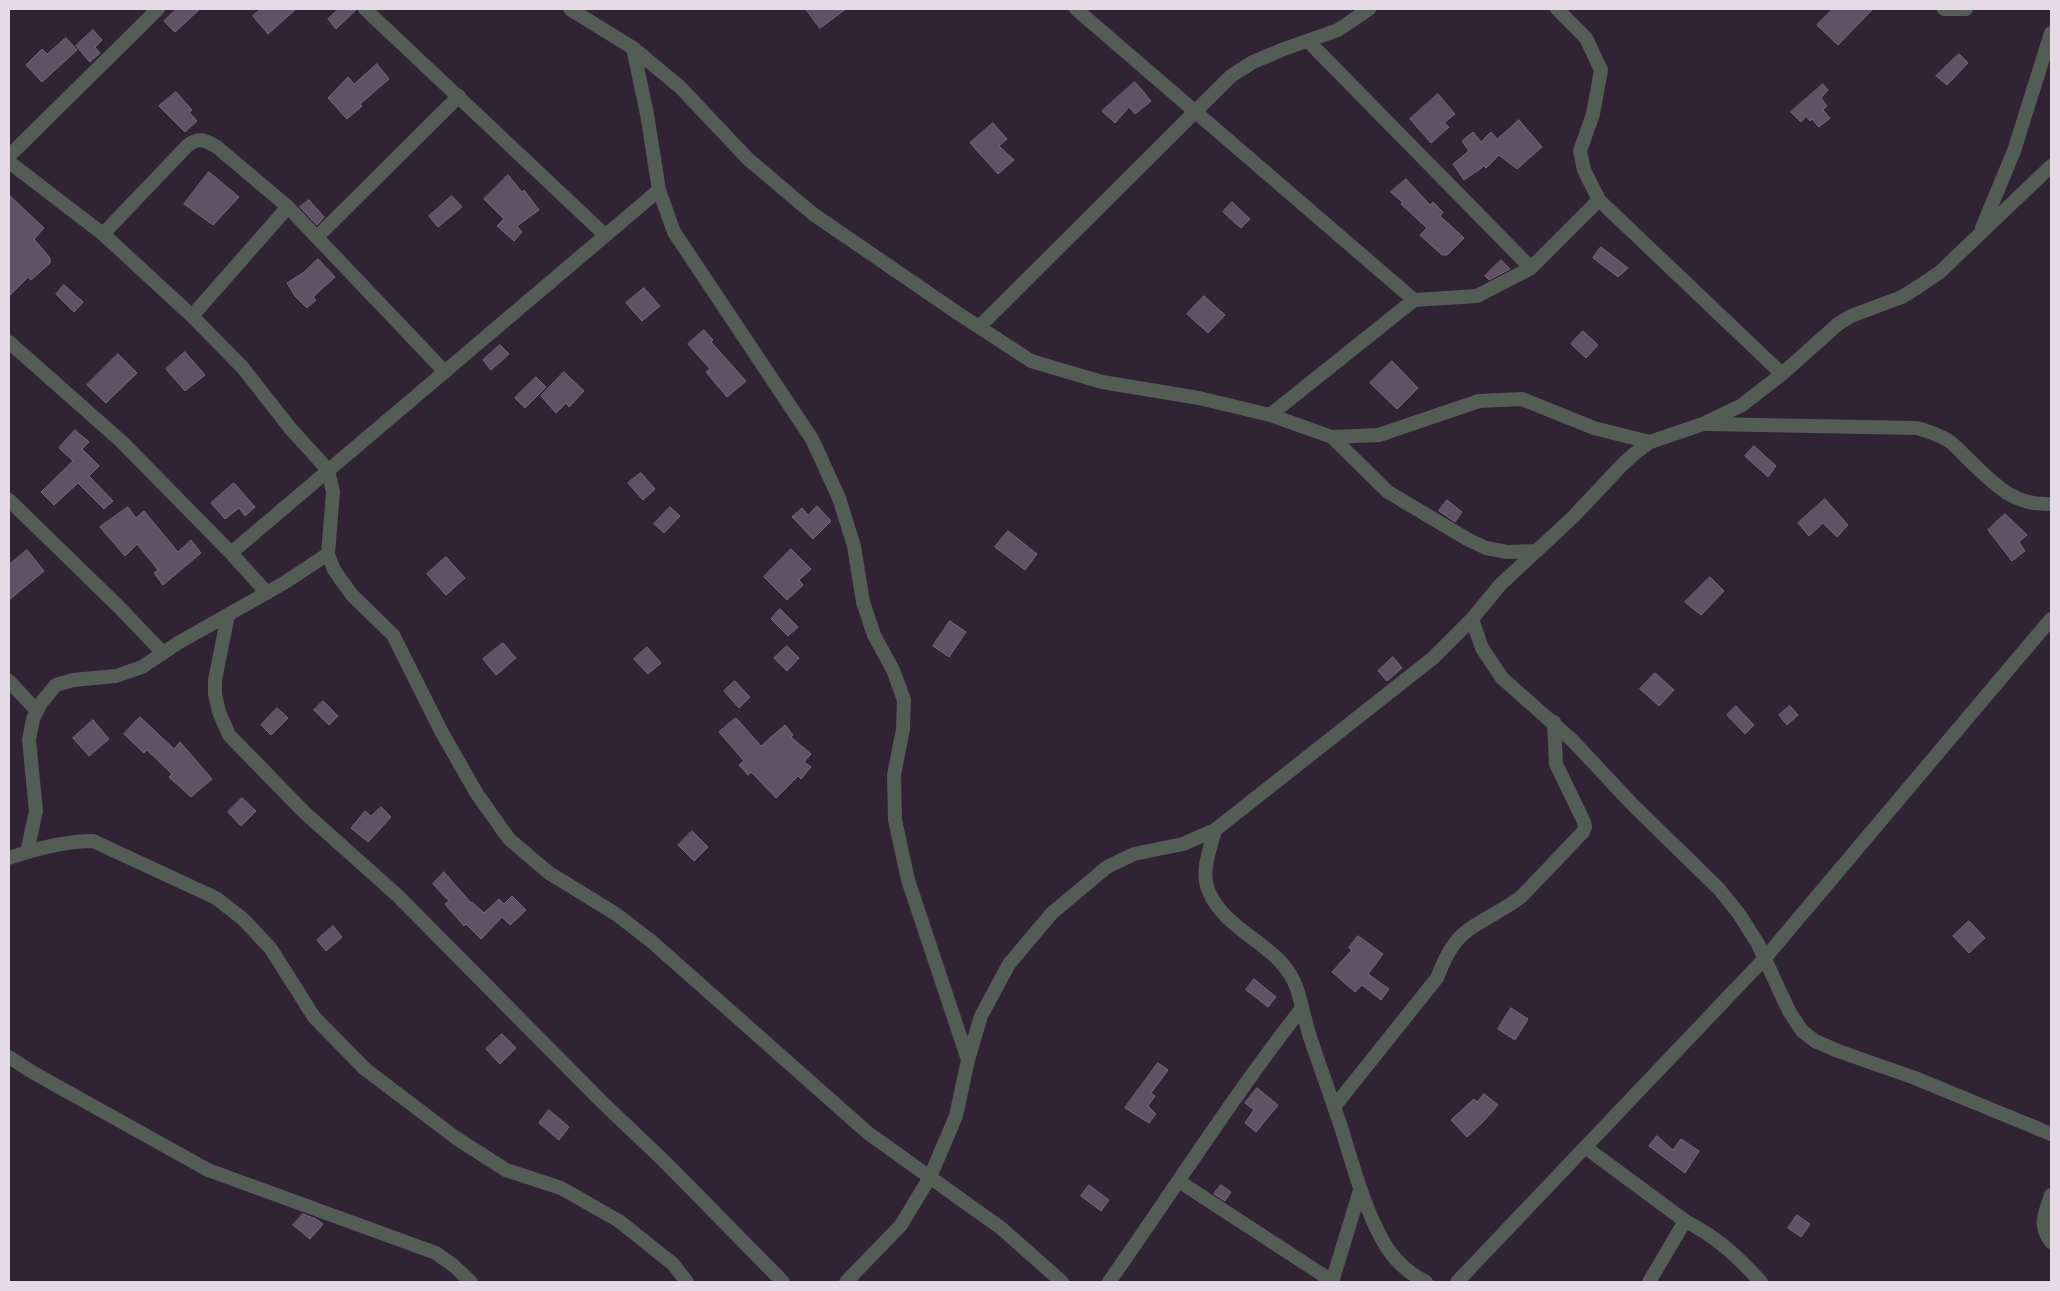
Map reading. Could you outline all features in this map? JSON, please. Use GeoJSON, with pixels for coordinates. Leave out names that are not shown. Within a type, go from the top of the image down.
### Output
{"type":"FeatureCollection","features":[{"type":"Feature","properties":{"kind":"street"},"geometry":{"type":"LineString","coordinates":[[9,156],[158,9]]}},
{"type":"Feature","properties":{"kind":"street"},"geometry":{"type":"LineString","coordinates":[[366,9],[605,235]]}},
{"type":"Feature","properties":{"kind":"street"},"geometry":{"type":"LineString","coordinates":[[570,9],[633,48],[680,87],[748,159],[813,214],[1031,361],[1102,382],[1199,398],[1270,415],[1332,437],[1379,434],[1479,401],[1522,400],[1594,428],[1650,442]]}},
{"type":"Feature","properties":{"kind":"street"},"geometry":{"type":"LineString","coordinates":[[1076,9],[1414,300]]}},
{"type":"Feature","properties":{"kind":"street"},"geometry":{"type":"LineString","coordinates":[[979,327],[1231,76],[1261,59],[1284,49],[1309,42],[1338,30],[1369,9]]}},
{"type":"Feature","properties":{"kind":"street"},"geometry":{"type":"LineString","coordinates":[[1556,9],[1586,38],[1601,70],[1594,114],[1580,151],[1584,170],[1599,200],[1782,374]]}},
{"type":"Feature","properties":{"kind":"street"},"geometry":{"type":"LineString","coordinates":[[1944,9],[1966,9]]}},
{"type":"Feature","properties":{"kind":"street"},"geometry":{"type":"LineString","coordinates":[[1980,233],[2014,151],[2051,33]]}},
{"type":"Feature","properties":{"kind":"street"},"geometry":{"type":"LineString","coordinates":[[1309,42],[1531,268]]}},
{"type":"Feature","properties":{"kind":"street"},"geometry":{"type":"LineString","coordinates":[[633,48],[659,190],[674,232],[812,439],[840,498],[854,546],[863,602],[874,635],[893,670],[904,700],[903,729],[894,775],[895,820],[908,880],[968,1060]]}},
{"type":"Feature","properties":{"kind":"street"},"geometry":{"type":"LineString","coordinates":[[316,237],[459,96]]}},
{"type":"Feature","properties":{"kind":"street"},"geometry":{"type":"LineString","coordinates":[[103,234],[188,145],[196,140],[205,140],[217,147],[288,206],[445,372]]}},
{"type":"Feature","properties":{"kind":"street"},"geometry":{"type":"LineString","coordinates":[[846,1282],[901,1225],[930,1178],[956,1116],[968,1060],[981,1016],[1009,964],[1052,913],[1107,867],[1134,854],[1183,844],[1215,830],[1433,658],[1472,619],[1500,585],[1574,516],[1622,464],[1650,442],[1703,424],[1742,406],[1782,374],[1838,324],[1851,316],[1902,297],[1940,272],[2051,166]]}},
{"type":"Feature","properties":{"kind":"street"},"geometry":{"type":"LineString","coordinates":[[11,169],[103,234],[192,316],[243,368],[290,428],[328,470],[333,492],[328,554],[334,570],[352,595],[393,636],[441,731],[477,794],[508,839],[549,872],[616,914],[651,941],[868,1133],[1001,1228],[1062,1282]]}},
{"type":"Feature","properties":{"kind":"street"},"geometry":{"type":"LineString","coordinates":[[231,552],[659,190]]}},
{"type":"Feature","properties":{"kind":"street"},"geometry":{"type":"LineString","coordinates":[[1270,415],[1414,300],[1477,296],[1531,268],[1599,200]]}},
{"type":"Feature","properties":{"kind":"street"},"geometry":{"type":"LineString","coordinates":[[192,316],[288,206]]}},
{"type":"Feature","properties":{"kind":"street"},"geometry":{"type":"LineString","coordinates":[[9,342],[122,442],[231,552],[267,593]]}},
{"type":"Feature","properties":{"kind":"street"},"geometry":{"type":"LineString","coordinates":[[1703,424],[1917,428],[1934,433],[1950,442],[2005,493],[2020,500],[2051,504]]}},
{"type":"Feature","properties":{"kind":"street"},"geometry":{"type":"LineString","coordinates":[[1332,437],[1388,492],[1467,539],[1486,548],[1507,552],[1537,550]]}},
{"type":"Feature","properties":{"kind":"street"},"geometry":{"type":"LineString","coordinates":[[9,500],[119,607],[163,653]]}},
{"type":"Feature","properties":{"kind":"street"},"geometry":{"type":"LineString","coordinates":[[27,852],[36,811],[29,740],[33,719],[41,703],[56,685],[73,680],[116,676],[142,667],[267,593],[328,554]]}},
{"type":"Feature","properties":{"kind":"street"},"geometry":{"type":"LineString","coordinates":[[228,615],[215,680],[215,694],[219,712],[229,734],[304,812],[398,896],[783,1282]]}},
{"type":"Feature","properties":{"kind":"street"},"geometry":{"type":"LineString","coordinates":[[1472,619],[1482,648],[1502,678],[1554,722],[1632,804],[1720,889],[1739,914],[1765,958],[1789,1011],[1802,1031],[1815,1042],[1915,1078],[2051,1134]]}},
{"type":"Feature","properties":{"kind":"street"},"geometry":{"type":"LineString","coordinates":[[1457,1282],[1765,958],[2051,619]]}},
{"type":"Feature","properties":{"kind":"street"},"geometry":{"type":"LineString","coordinates":[[9,681],[37,711]]}},
{"type":"Feature","properties":{"kind":"street"},"geometry":{"type":"LineString","coordinates":[[1334,1107],[1437,978],[1447,954],[1456,941],[1468,930],[1518,900],[1583,832],[1584,822],[1556,764],[1554,722]]}},
{"type":"Feature","properties":{"kind":"street"},"geometry":{"type":"LineString","coordinates":[[1215,830],[1206,868],[1205,879],[1209,894],[1223,913],[1240,929],[1277,956],[1288,971],[1296,987],[1360,1190],[1383,1241],[1413,1276],[1426,1282]]}},
{"type":"Feature","properties":{"kind":"street"},"geometry":{"type":"LineString","coordinates":[[9,858],[27,852],[80,841],[93,841],[216,898],[243,919],[271,949],[314,1017],[365,1069],[456,1138],[506,1170],[561,1188],[619,1221],[673,1264],[687,1282]]}},
{"type":"Feature","properties":{"kind":"street"},"geometry":{"type":"LineString","coordinates":[[1109,1282],[1180,1182],[1256,1067],[1302,1008]]}},
{"type":"Feature","properties":{"kind":"street"},"geometry":{"type":"LineString","coordinates":[[9,1057],[32,1072],[208,1170],[436,1253],[471,1282]]}},
{"type":"Feature","properties":{"kind":"street"},"geometry":{"type":"LineString","coordinates":[[1585,1147],[1685,1221],[1701,1229],[1733,1252],[1761,1282]]}},
{"type":"Feature","properties":{"kind":"street"},"geometry":{"type":"LineString","coordinates":[[1180,1182],[1332,1282],[1360,1190]]}},
{"type":"Feature","properties":{"kind":"street"},"geometry":{"type":"LineString","coordinates":[[2051,1195],[2043,1223],[2045,1234],[2051,1242]]}},
{"type":"Feature","properties":{"kind":"street"},"geometry":{"type":"LineString","coordinates":[[1650,1282],[1685,1221]]}},
{"type":"Feature","properties":{"kind":"building"},"geometry":{"type":"Polygon","coordinates":[[[177,9],[200,9],[175,32],[164,21],[177,9]]]}},
{"type":"Feature","properties":{"kind":"building"},"geometry":{"type":"Polygon","coordinates":[[[261,9],[296,9],[268,34],[253,16],[261,9]]]}},
{"type":"Feature","properties":{"kind":"building"},"geometry":{"type":"Polygon","coordinates":[[[339,9],[356,10],[336,29],[328,19],[339,9]]]}},
{"type":"Feature","properties":{"kind":"building"},"geometry":{"type":"Polygon","coordinates":[[[806,9],[846,9],[820,28],[806,9]]]}},
{"type":"Feature","properties":{"kind":"building"},"geometry":{"type":"Polygon","coordinates":[[[1833,9],[1873,9],[1838,45],[1817,25],[1833,9]]]}},
{"type":"Feature","properties":{"kind":"building"},"geometry":{"type":"Polygon","coordinates":[[[93,30],[102,40],[95,47],[100,53],[90,62],[76,46],[93,30]]]}},
{"type":"Feature","properties":{"kind":"building"},"geometry":{"type":"Polygon","coordinates":[[[66,38],[77,50],[42,82],[26,65],[42,49],[47,54],[66,38]]]}},
{"type":"Feature","properties":{"kind":"building"},"geometry":{"type":"Polygon","coordinates":[[[1959,54],[1968,63],[1947,85],[1936,76],[1959,54]]]}},
{"type":"Feature","properties":{"kind":"building"},"geometry":{"type":"Polygon","coordinates":[[[377,64],[389,79],[360,104],[362,106],[347,119],[328,98],[348,77],[354,84],[377,64]]]}},
{"type":"Feature","properties":{"kind":"building"},"geometry":{"type":"Polygon","coordinates":[[[1135,82],[1151,101],[1135,114],[1129,107],[1115,123],[1102,111],[1135,82]]]}},
{"type":"Feature","properties":{"kind":"building"},"geometry":{"type":"Polygon","coordinates":[[[1823,84],[1828,90],[1821,98],[1827,106],[1823,110],[1830,118],[1819,127],[1812,119],[1810,121],[1806,116],[1801,122],[1791,112],[1823,84]]]}},
{"type":"Feature","properties":{"kind":"building"},"geometry":{"type":"Polygon","coordinates":[[[176,92],[192,110],[189,112],[197,121],[185,132],[159,106],[176,92]]]}},
{"type":"Feature","properties":{"kind":"building"},"geometry":{"type":"Polygon","coordinates":[[[1438,94],[1455,114],[1444,123],[1449,127],[1431,143],[1410,119],[1438,94]]]}},
{"type":"Feature","properties":{"kind":"building"},"geometry":{"type":"Polygon","coordinates":[[[1519,120],[1542,147],[1517,169],[1499,155],[1486,168],[1484,166],[1464,180],[1453,164],[1469,151],[1462,141],[1473,132],[1481,142],[1491,132],[1497,139],[1519,120]]]}},
{"type":"Feature","properties":{"kind":"building"},"geometry":{"type":"Polygon","coordinates":[[[993,123],[1007,139],[999,146],[1014,160],[998,174],[970,143],[993,123]]]}},
{"type":"Feature","properties":{"kind":"building"},"geometry":{"type":"Polygon","coordinates":[[[209,172],[239,197],[213,225],[184,204],[209,172]]]}},
{"type":"Feature","properties":{"kind":"building"},"geometry":{"type":"Polygon","coordinates":[[[508,175],[522,192],[524,190],[539,210],[517,226],[522,232],[514,241],[497,226],[504,219],[484,199],[508,175]]]}},
{"type":"Feature","properties":{"kind":"building"},"geometry":{"type":"Polygon","coordinates":[[[1406,179],[1430,205],[1433,202],[1443,212],[1440,216],[1464,238],[1447,255],[1442,255],[1420,235],[1427,228],[1391,192],[1406,179]]]}},
{"type":"Feature","properties":{"kind":"building"},"geometry":{"type":"Polygon","coordinates":[[[9,195],[44,228],[34,239],[50,258],[50,263],[31,280],[28,277],[9,296],[9,195]]]}},
{"type":"Feature","properties":{"kind":"building"},"geometry":{"type":"Polygon","coordinates":[[[452,196],[462,207],[438,227],[429,216],[452,196]]]}},
{"type":"Feature","properties":{"kind":"building"},"geometry":{"type":"Polygon","coordinates":[[[309,200],[324,217],[317,225],[300,207],[309,200]]]}},
{"type":"Feature","properties":{"kind":"building"},"geometry":{"type":"Polygon","coordinates":[[[1232,202],[1250,219],[1241,228],[1223,212],[1232,202]]]}},
{"type":"Feature","properties":{"kind":"building"},"geometry":{"type":"Polygon","coordinates":[[[1601,247],[1628,268],[1618,277],[1593,258],[1601,247]]]}},
{"type":"Feature","properties":{"kind":"building"},"geometry":{"type":"Polygon","coordinates":[[[318,259],[335,277],[313,297],[316,300],[307,308],[295,296],[287,283],[303,273],[318,259]]]}},
{"type":"Feature","properties":{"kind":"building"},"geometry":{"type":"Polygon","coordinates":[[[1501,260],[1510,269],[1489,280],[1485,276],[1501,260]]]}},
{"type":"Feature","properties":{"kind":"building"},"geometry":{"type":"Polygon","coordinates":[[[64,285],[83,302],[74,312],[56,294],[64,285]]]}},
{"type":"Feature","properties":{"kind":"building"},"geometry":{"type":"Polygon","coordinates":[[[644,288],[660,306],[642,321],[626,303],[644,288]]]}},
{"type":"Feature","properties":{"kind":"building"},"geometry":{"type":"Polygon","coordinates":[[[1204,296],[1225,315],[1208,333],[1187,314],[1204,296]]]}},
{"type":"Feature","properties":{"kind":"building"},"geometry":{"type":"Polygon","coordinates":[[[704,330],[713,340],[711,342],[746,381],[727,397],[706,372],[710,369],[688,344],[704,330]]]}},
{"type":"Feature","properties":{"kind":"building"},"geometry":{"type":"Polygon","coordinates":[[[1583,331],[1598,345],[1586,358],[1571,344],[1583,331]]]}},
{"type":"Feature","properties":{"kind":"building"},"geometry":{"type":"Polygon","coordinates":[[[500,345],[509,354],[491,370],[483,360],[500,345]]]}},
{"type":"Feature","properties":{"kind":"building"},"geometry":{"type":"Polygon","coordinates":[[[185,352],[205,375],[185,391],[166,369],[185,352]]]}},
{"type":"Feature","properties":{"kind":"building"},"geometry":{"type":"Polygon","coordinates":[[[118,354],[137,373],[106,403],[87,385],[118,354]]]}},
{"type":"Feature","properties":{"kind":"building"},"geometry":{"type":"Polygon","coordinates":[[[1392,361],[1418,388],[1397,409],[1370,383],[1392,361]]]}},
{"type":"Feature","properties":{"kind":"building"},"geometry":{"type":"Polygon","coordinates":[[[564,372],[584,391],[569,407],[566,403],[556,413],[541,396],[564,372]]]}},
{"type":"Feature","properties":{"kind":"building"},"geometry":{"type":"Polygon","coordinates":[[[536,377],[546,387],[525,408],[515,398],[536,377]]]}},
{"type":"Feature","properties":{"kind":"building"},"geometry":{"type":"Polygon","coordinates":[[[75,430],[89,442],[82,449],[99,466],[89,476],[113,501],[104,509],[78,483],[54,505],[41,492],[73,461],[59,448],[75,430]]]}},
{"type":"Feature","properties":{"kind":"building"},"geometry":{"type":"Polygon","coordinates":[[[1754,446],[1776,466],[1768,477],[1745,456],[1754,446]]]}},
{"type":"Feature","properties":{"kind":"building"},"geometry":{"type":"Polygon","coordinates":[[[641,473],[655,489],[643,500],[628,483],[641,473]]]}},
{"type":"Feature","properties":{"kind":"building"},"geometry":{"type":"Polygon","coordinates":[[[234,483],[255,507],[245,516],[239,508],[225,519],[211,503],[234,483]]]}},
{"type":"Feature","properties":{"kind":"building"},"geometry":{"type":"Polygon","coordinates":[[[1825,499],[1848,525],[1837,537],[1823,523],[1809,536],[1798,523],[1825,499]]]}},
{"type":"Feature","properties":{"kind":"building"},"geometry":{"type":"Polygon","coordinates":[[[1447,500],[1462,512],[1455,522],[1439,511],[1447,500]]]}},
{"type":"Feature","properties":{"kind":"building"},"geometry":{"type":"Polygon","coordinates":[[[817,506],[831,521],[813,539],[792,517],[802,508],[808,515],[817,506]]]}},
{"type":"Feature","properties":{"kind":"building"},"geometry":{"type":"Polygon","coordinates":[[[128,507],[136,518],[144,511],[178,552],[191,540],[201,553],[163,585],[154,573],[158,570],[137,544],[125,556],[100,527],[128,507]]]}},
{"type":"Feature","properties":{"kind":"building"},"geometry":{"type":"Polygon","coordinates":[[[670,507],[680,516],[664,533],[654,524],[670,507]]]}},
{"type":"Feature","properties":{"kind":"building"},"geometry":{"type":"Polygon","coordinates":[[[2005,514],[2027,535],[2019,542],[2025,551],[2012,561],[1988,530],[2005,514]]]}},
{"type":"Feature","properties":{"kind":"building"},"geometry":{"type":"Polygon","coordinates":[[[1008,531],[1037,554],[1025,570],[995,547],[1008,531]]]}},
{"type":"Feature","properties":{"kind":"building"},"geometry":{"type":"Polygon","coordinates":[[[791,549],[811,569],[799,580],[803,585],[787,600],[764,577],[791,549]]]}},
{"type":"Feature","properties":{"kind":"building"},"geometry":{"type":"Polygon","coordinates":[[[27,550],[44,571],[9,600],[9,565],[27,550]]]}},
{"type":"Feature","properties":{"kind":"building"},"geometry":{"type":"Polygon","coordinates":[[[446,557],[465,578],[446,595],[427,574],[446,557]]]}},
{"type":"Feature","properties":{"kind":"building"},"geometry":{"type":"Polygon","coordinates":[[[1710,577],[1724,591],[1701,615],[1685,602],[1710,577]]]}},
{"type":"Feature","properties":{"kind":"building"},"geometry":{"type":"Polygon","coordinates":[[[780,609],[798,627],[788,636],[771,619],[780,609]]]}},
{"type":"Feature","properties":{"kind":"building"},"geometry":{"type":"Polygon","coordinates":[[[950,621],[966,632],[949,657],[933,646],[950,621]]]}},
{"type":"Feature","properties":{"kind":"building"},"geometry":{"type":"Polygon","coordinates":[[[503,643],[516,658],[496,675],[483,659],[503,643]]]}},
{"type":"Feature","properties":{"kind":"building"},"geometry":{"type":"Polygon","coordinates":[[[787,646],[799,658],[787,671],[774,658],[787,646]]]}},
{"type":"Feature","properties":{"kind":"building"},"geometry":{"type":"Polygon","coordinates":[[[647,647],[661,663],[648,674],[634,659],[647,647]]]}},
{"type":"Feature","properties":{"kind":"building"},"geometry":{"type":"Polygon","coordinates":[[[1393,657],[1402,668],[1387,681],[1378,671],[1393,657]]]}},
{"type":"Feature","properties":{"kind":"building"},"geometry":{"type":"Polygon","coordinates":[[[1655,673],[1674,690],[1659,706],[1640,689],[1655,673]]]}},
{"type":"Feature","properties":{"kind":"building"},"geometry":{"type":"Polygon","coordinates":[[[735,681],[750,697],[739,708],[724,691],[735,681]]]}},
{"type":"Feature","properties":{"kind":"building"},"geometry":{"type":"Polygon","coordinates":[[[323,701],[338,716],[329,725],[314,710],[323,701]]]}},
{"type":"Feature","properties":{"kind":"building"},"geometry":{"type":"Polygon","coordinates":[[[1736,706],[1754,725],[1745,734],[1727,715],[1736,706]]]}},
{"type":"Feature","properties":{"kind":"building"},"geometry":{"type":"Polygon","coordinates":[[[1790,706],[1798,715],[1787,725],[1779,715],[1790,706]]]}},
{"type":"Feature","properties":{"kind":"building"},"geometry":{"type":"Polygon","coordinates":[[[277,708],[288,718],[271,735],[261,725],[277,708]]]}},
{"type":"Feature","properties":{"kind":"building"},"geometry":{"type":"Polygon","coordinates":[[[140,717],[174,749],[180,742],[212,779],[191,797],[169,777],[172,774],[147,750],[144,753],[124,734],[140,717]]]}},
{"type":"Feature","properties":{"kind":"building"},"geometry":{"type":"Polygon","coordinates":[[[736,718],[761,746],[785,725],[793,735],[791,737],[811,754],[804,762],[811,767],[801,779],[798,776],[776,798],[751,772],[748,775],[739,765],[744,761],[719,732],[736,718]]]}},
{"type":"Feature","properties":{"kind":"building"},"geometry":{"type":"Polygon","coordinates":[[[93,720],[109,739],[89,756],[73,738],[93,720]]]}},
{"type":"Feature","properties":{"kind":"building"},"geometry":{"type":"Polygon","coordinates":[[[242,798],[256,811],[241,826],[228,812],[242,798]]]}},
{"type":"Feature","properties":{"kind":"building"},"geometry":{"type":"Polygon","coordinates":[[[381,807],[391,817],[368,842],[351,828],[365,811],[371,816],[381,807]]]}},
{"type":"Feature","properties":{"kind":"building"},"geometry":{"type":"Polygon","coordinates":[[[692,831],[708,847],[694,861],[678,845],[692,831]]]}},
{"type":"Feature","properties":{"kind":"building"},"geometry":{"type":"Polygon","coordinates":[[[444,872],[471,903],[484,913],[499,899],[504,904],[512,896],[526,910],[510,925],[502,917],[481,939],[466,924],[464,926],[445,904],[449,901],[433,884],[444,872]]]}},
{"type":"Feature","properties":{"kind":"building"},"geometry":{"type":"Polygon","coordinates":[[[1969,921],[1985,938],[1969,953],[1953,936],[1969,921]]]}},
{"type":"Feature","properties":{"kind":"building"},"geometry":{"type":"Polygon","coordinates":[[[333,926],[342,937],[326,951],[317,940],[333,926]]]}},
{"type":"Feature","properties":{"kind":"building"},"geometry":{"type":"Polygon","coordinates":[[[1358,936],[1383,954],[1368,974],[1389,989],[1381,1000],[1362,985],[1355,992],[1332,972],[1352,950],[1349,948],[1358,936]]]}},
{"type":"Feature","properties":{"kind":"building"},"geometry":{"type":"Polygon","coordinates":[[[1254,979],[1276,997],[1268,1007],[1246,990],[1254,979]]]}},
{"type":"Feature","properties":{"kind":"building"},"geometry":{"type":"Polygon","coordinates":[[[1511,1008],[1528,1019],[1515,1040],[1498,1029],[1511,1008]]]}},
{"type":"Feature","properties":{"kind":"building"},"geometry":{"type":"Polygon","coordinates":[[[502,1034],[516,1048],[500,1064],[486,1049],[502,1034]]]}},
{"type":"Feature","properties":{"kind":"building"},"geometry":{"type":"Polygon","coordinates":[[[1158,1063],[1168,1070],[1151,1093],[1155,1096],[1148,1106],[1156,1114],[1149,1123],[1125,1108],[1158,1063]]]}},
{"type":"Feature","properties":{"kind":"building"},"geometry":{"type":"Polygon","coordinates":[[[1257,1088],[1278,1105],[1256,1132],[1245,1123],[1254,1110],[1245,1103],[1257,1088]]]}},
{"type":"Feature","properties":{"kind":"building"},"geometry":{"type":"Polygon","coordinates":[[[1484,1094],[1498,1105],[1467,1137],[1451,1120],[1474,1099],[1477,1102],[1484,1094]]]}},
{"type":"Feature","properties":{"kind":"building"},"geometry":{"type":"Polygon","coordinates":[[[549,1110],[569,1127],[559,1140],[539,1123],[549,1110]]]}},
{"type":"Feature","properties":{"kind":"building"},"geometry":{"type":"Polygon","coordinates":[[[1657,1136],[1673,1150],[1681,1139],[1699,1151],[1685,1173],[1649,1146],[1657,1136]]]}},
{"type":"Feature","properties":{"kind":"building"},"geometry":{"type":"Polygon","coordinates":[[[1089,1185],[1109,1200],[1101,1211],[1081,1196],[1089,1185]]]}},
{"type":"Feature","properties":{"kind":"building"},"geometry":{"type":"Polygon","coordinates":[[[1221,1185],[1231,1192],[1225,1201],[1214,1194],[1221,1185]]]}},
{"type":"Feature","properties":{"kind":"building"},"geometry":{"type":"Polygon","coordinates":[[[303,1214],[323,1224],[310,1239],[293,1225],[303,1214]]]}},
{"type":"Feature","properties":{"kind":"building"},"geometry":{"type":"Polygon","coordinates":[[[1797,1215],[1810,1224],[1801,1237],[1788,1228],[1797,1215]]]}}]}
